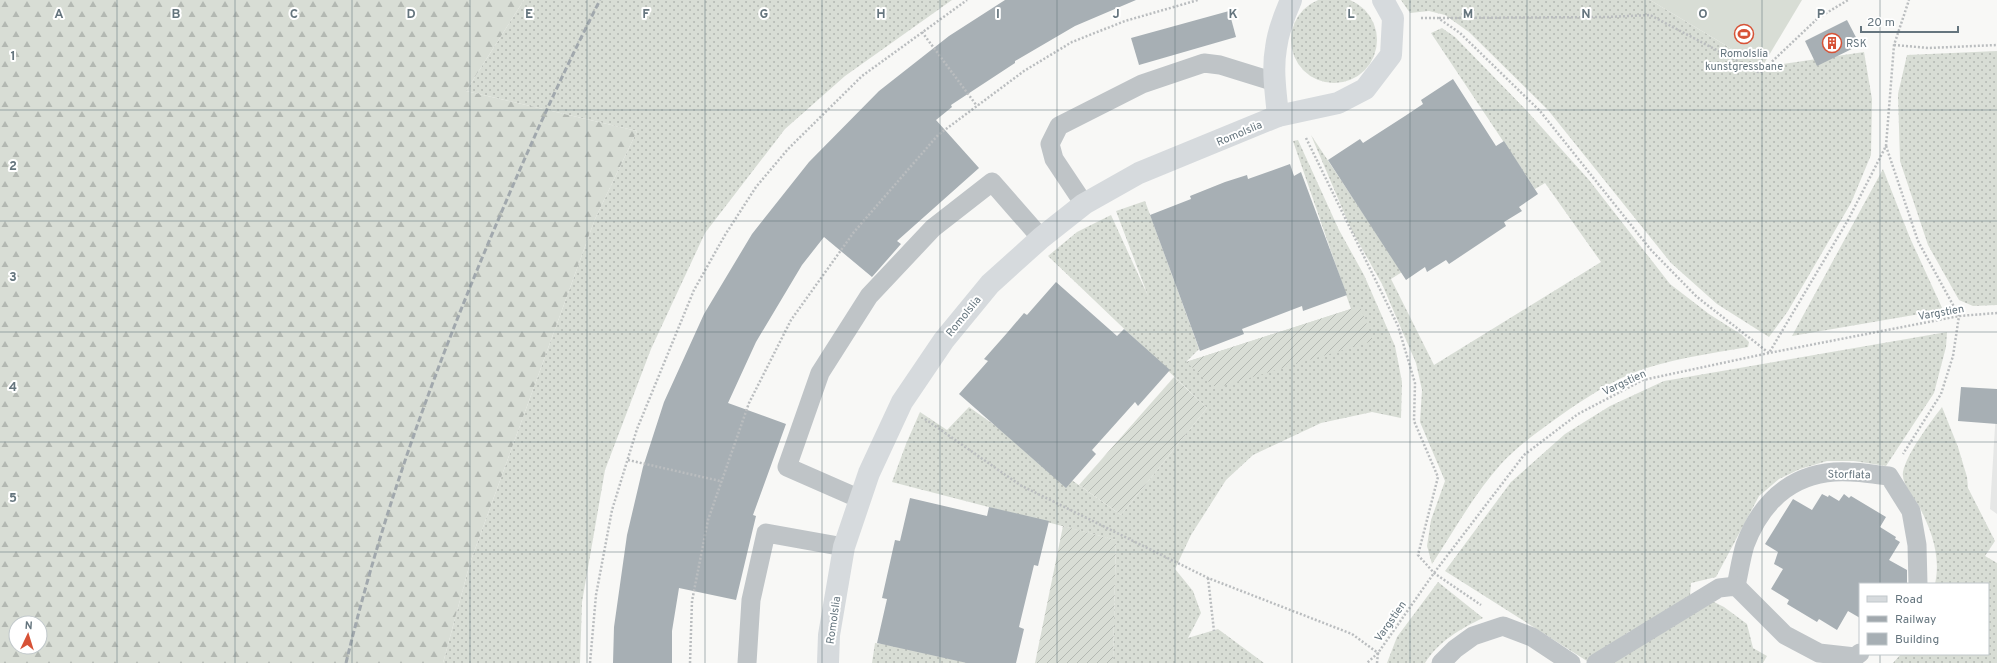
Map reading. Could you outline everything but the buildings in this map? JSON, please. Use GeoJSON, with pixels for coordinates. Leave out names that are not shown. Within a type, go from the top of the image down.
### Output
{"type":"FeatureCollection","features":[{"type":"Feature","properties":{"kind":"street"},"geometry":{"type":"LineString","coordinates":[[1288,114],[1275,82],[1275,49],[1280,26],[1290,0]]}},
{"type":"Feature","properties":{"kind":"street","name":"Romolslia"},"geometry":{"type":"LineString","coordinates":[[828,663],[830,635],[844,547],[869,472],[902,402],[944,340],[990,284],[1041,238],[1084,204],[1139,173],[1288,114],[1338,103],[1365,89],[1391,55],[1388,9]]}},
{"type":"Feature","properties":{"kind":"lane"},"geometry":{"type":"LineString","coordinates":[[1084,204],[1054,158],[1050,144],[1060,126],[1142,84],[1204,63],[1220,66],[1275,82]]}},
{"type":"Feature","properties":{"kind":"lane"},"geometry":{"type":"LineString","coordinates":[[860,499],[787,467],[820,372],[869,296],[933,228],[992,182],[1041,238]]}},
{"type":"Feature","properties":{"kind":"lane","name":"Storflata"},"geometry":{"type":"LineString","coordinates":[[1736,586],[1745,545],[1757,518],[1770,502],[1793,482],[1820,473],[1849,472],[1889,476]]}},
{"type":"Feature","properties":{"kind":"lane"},"geometry":{"type":"LineString","coordinates":[[1889,476],[1911,511],[1917,545],[1918,583]]}},
{"type":"Feature","properties":{"kind":"lane"},"geometry":{"type":"LineString","coordinates":[[747,663],[751,600],[766,533],[844,547]]}},
{"type":"Feature","properties":{"kind":"lane"},"geometry":{"type":"LineString","coordinates":[[1596,663],[1719,588],[1736,586],[1785,635],[1819,653],[1857,658]]}},
{"type":"Feature","properties":{"kind":"lane"},"geometry":{"type":"LineString","coordinates":[[1441,663],[1454,649],[1473,636],[1503,626],[1532,637],[1571,663]]}},
{"type":"Feature","properties":{"kind":"path"},"geometry":{"type":"LineString","coordinates":[[590,663],[596,596],[612,510],[637,429],[694,290],[725,235],[756,187],[788,149],[862,76],[967,0]]}},
{"type":"Feature","properties":{"kind":"path"},"geometry":{"type":"LineString","coordinates":[[1388,9],[1438,18],[1607,17],[1650,15],[1760,73],[1818,18],[1848,0]]}},
{"type":"Feature","properties":{"kind":"path"},"geometry":{"type":"LineString","coordinates":[[1438,18],[1460,33],[1540,111],[1651,250],[1697,297],[1769,353],[1848,220],[1886,146],[1894,45],[1908,0]]}},
{"type":"Feature","properties":{"kind":"path"},"geometry":{"type":"LineString","coordinates":[[922,32],[977,106]]}},
{"type":"Feature","properties":{"kind":"path"},"geometry":{"type":"LineString","coordinates":[[1894,45],[1929,48],[1997,45]]}},
{"type":"Feature","properties":{"kind":"path"},"geometry":{"type":"LineString","coordinates":[[1288,114],[1308,145],[1398,326],[1415,383],[1414,421],[1438,476],[1418,555],[1434,573],[1501,619],[1503,626]]}},
{"type":"Feature","properties":{"kind":"path"},"geometry":{"type":"LineString","coordinates":[[1886,146],[1918,241],[1959,316],[1953,356],[1941,394],[1889,476]]}},
{"type":"Feature","properties":{"kind":"path","name":"Vargstien"},"geometry":{"type":"LineString","coordinates":[[1377,663],[1378,653],[1434,573],[1524,455],[1578,414],[1643,380],[1769,353],[1959,316],[1997,313]]}},
{"type":"Feature","properties":{"kind":"path"},"geometry":{"type":"LineString","coordinates":[[902,402],[1020,485],[1208,578],[1352,634],[1378,653],[1367,663]]}},
{"type":"Feature","properties":{"kind":"path"},"geometry":{"type":"LineString","coordinates":[[628,460],[720,481]]}},
{"type":"Feature","properties":{"kind":"path"},"geometry":{"type":"LineString","coordinates":[[1208,578],[1214,630]]}},
{"type":"Feature","properties":{"kind":"shaded area"},"geometry":{"type":"Polygon","coordinates":[[[1997,394],[1997,514],[1990,509],[1997,394]]]}},
{"type":"Feature","properties":{"kind":"green space"},"geometry":{"type":"Polygon","coordinates":[[[1322,-1],[1346,-1],[1358,4],[1370,16],[1376,32],[1376,48],[1370,64],[1358,76],[1342,82],[1326,82],[1310,76],[1298,64],[1292,48],[1292,32],[1298,16],[1310,4],[1322,-1]]]}},
{"type":"Feature","properties":{"kind":"green space"},"geometry":{"type":"Polygon","coordinates":[[[0,0],[524,0],[466,91],[637,131],[595,219],[470,563],[443,663],[0,663],[0,0]]]}},
{"type":"Feature","properties":{"kind":"green space"},"geometry":{"type":"Polygon","coordinates":[[[524,0],[952,0],[845,76],[785,129],[705,233],[651,349],[605,470],[582,602],[580,663],[443,663],[470,563],[595,219],[637,131],[466,91],[524,0]]]}},
{"type":"Feature","properties":{"kind":"green space"},"geometry":{"type":"Polygon","coordinates":[[[1401,0],[1650,0],[1762,67],[1864,52],[1872,99],[1871,155],[1851,203],[1788,311],[1769,337],[1717,304],[1671,263],[1548,110],[1469,32],[1445,15],[1429,11],[1410,13],[1401,0]]]}},
{"type":"Feature","properties":{"kind":"green space","name":"Romolslia kunstgressbane"},"geometry":{"type":"Polygon","coordinates":[[[1650,0],[1802,0],[1762,67],[1650,0]]]}},
{"type":"Feature","properties":{"kind":"green space"},"geometry":{"type":"Polygon","coordinates":[[[1442,28],[1455,37],[1527,111],[1589,180],[1670,284],[1709,314],[1742,335],[1749,342],[1748,347],[1659,364],[1630,374],[1599,390],[1559,416],[1524,442],[1501,464],[1473,500],[1432,564],[1427,546],[1431,520],[1445,481],[1420,422],[1422,390],[1416,363],[1382,284],[1351,229],[1311,135],[1402,272],[1391,279],[1434,365],[1601,262],[1545,183],[1535,189],[1431,33],[1442,28]]]}},
{"type":"Feature","properties":{"kind":"green space"},"geometry":{"type":"Polygon","coordinates":[[[1997,51],[1997,305],[1973,306],[1959,300],[1928,245],[1900,161],[1898,94],[1907,55],[1997,51]]]}},
{"type":"Feature","properties":{"kind":"green space"},"geometry":{"type":"Polygon","coordinates":[[[1298,140],[1339,230],[1364,275],[1395,346],[1402,382],[1401,418],[1372,412],[1321,423],[1253,455],[1226,480],[1191,535],[1175,569],[1193,591],[1201,613],[1188,638],[1218,629],[1264,663],[1113,663],[1116,540],[892,482],[920,412],[947,430],[969,407],[1121,515],[1207,408],[1048,256],[1077,232],[1111,215],[1148,296],[1116,211],[1145,201],[1199,349],[1186,362],[1351,309],[1293,141],[1298,140]]]}},
{"type":"Feature","properties":{"kind":"green space"},"geometry":{"type":"Polygon","coordinates":[[[1883,169],[1910,238],[1943,310],[1792,336],[1883,169]]]}},
{"type":"Feature","properties":{"kind":"green space"},"geometry":{"type":"Polygon","coordinates":[[[1360,306],[1373,341],[1216,388],[1186,362],[1360,306]]]}},
{"type":"Feature","properties":{"kind":"green space"},"geometry":{"type":"Polygon","coordinates":[[[1947,332],[1946,347],[1934,393],[1886,466],[1854,461],[1827,461],[1800,469],[1779,479],[1759,496],[1716,577],[1691,583],[1689,608],[1708,599],[1724,607],[1747,624],[1753,648],[1767,656],[1763,663],[1603,663],[1640,641],[1630,631],[1587,661],[1445,571],[1511,482],[1565,434],[1610,406],[1664,381],[1947,332]]]}},
{"type":"Feature","properties":{"kind":"green space"},"geometry":{"type":"Polygon","coordinates":[[[1174,377],[1207,408],[1121,515],[1079,485],[1174,377]]]}},
{"type":"Feature","properties":{"kind":"green space"},"geometry":{"type":"Polygon","coordinates":[[[1942,407],[1958,447],[1967,477],[1968,488],[1995,541],[1985,556],[1997,563],[1997,663],[1893,663],[1900,655],[1989,655],[1989,583],[1935,583],[1937,564],[1932,535],[1920,508],[1904,481],[1903,472],[1905,464],[1925,430],[1942,407]]]}},
{"type":"Feature","properties":{"kind":"green space"},"geometry":{"type":"Polygon","coordinates":[[[1063,526],[1116,540],[1113,663],[1035,663],[1063,526]]]}},
{"type":"Feature","properties":{"kind":"green space"},"geometry":{"type":"Polygon","coordinates":[[[1438,582],[1483,618],[1443,642],[1425,663],[1387,663],[1397,637],[1438,582]]]}},
{"type":"Feature","properties":{"kind":"green space"},"geometry":{"type":"Polygon","coordinates":[[[875,643],[1016,663],[872,663],[875,643]]]}},
{"type":"Feature","properties":{"kind":"railway"},"geometry":{"type":"LineString","coordinates":[[346,663],[373,561],[405,460],[441,361],[480,263],[523,163],[552,98],[600,0]]}},
{"type":"Feature","properties":{"kind":"place","name":"Romolslia kunstgressbane"},"geometry":{"type":"Point","coordinates":[1744,34]}},
{"type":"Feature","properties":{"kind":"place","name":"RSK"},"geometry":{"type":"Point","coordinates":[1832,43]}}]}
